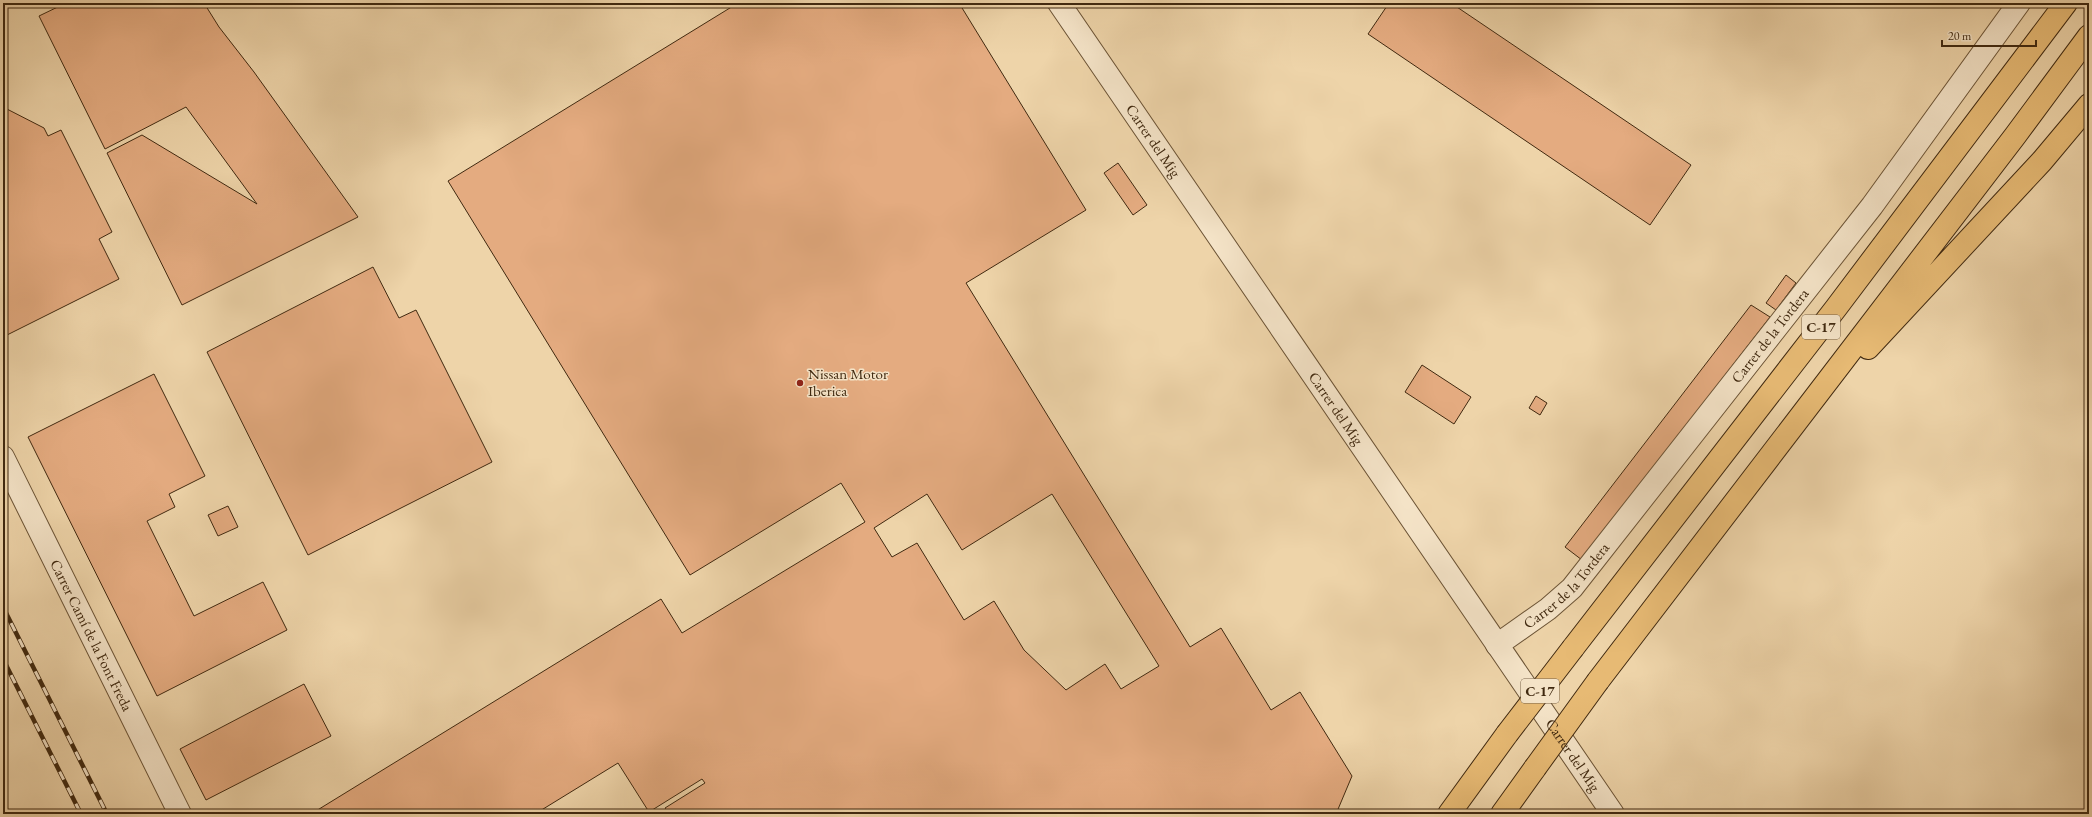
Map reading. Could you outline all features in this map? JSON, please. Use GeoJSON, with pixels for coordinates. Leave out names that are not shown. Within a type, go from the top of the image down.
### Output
{"type":"FeatureCollection","features":[{"type":"Feature","properties":{"kind":"highway","name":"C-17"},"geometry":{"type":"LineString","coordinates":[[1449,814],[1507,734],[1846,295],[2066,3]]}},
{"type":"Feature","properties":{"kind":"highway","name":"C-17"},"geometry":{"type":"LineString","coordinates":[[1502,814],[1598,681],[1777,445],[2015,136],[2089,36]]}},
{"type":"Feature","properties":{"kind":"highway"},"geometry":{"type":"LineString","coordinates":[[1777,445],[2042,161],[2089,105]]}},
{"type":"Feature","properties":{"kind":"street","name":"Carrer del Mig"},"geometry":{"type":"LineString","coordinates":[[1059,3],[1613,814]]}},
{"type":"Feature","properties":{"kind":"street","name":"Carrer de la Tordera"},"geometry":{"type":"LineString","coordinates":[[1497,645],[1548,610],[1572,588],[1872,206],[2019,3]]}},
{"type":"Feature","properties":{"kind":"street","name":"Carrer Camí de la Font Freda"},"geometry":{"type":"LineString","coordinates":[[3,457],[180,814]]}},
{"type":"Feature","properties":{"kind":"building"},"geometry":{"type":"Polygon","coordinates":[[[66,3],[204,3],[219,27],[254,72],[358,217],[182,305],[107,153],[142,135],[257,204],[186,107],[105,149],[39,16],[66,3]]]}},
{"type":"Feature","properties":{"kind":"building","name":"Nissan Motor Iberica"},"geometry":{"type":"Polygon","coordinates":[[[738,3],[959,3],[1086,210],[966,283],[1190,647],[1221,628],[1271,710],[1300,692],[1352,776],[1336,814],[669,814],[665,808],[705,783],[702,779],[649,812],[618,763],[535,814],[311,814],[661,599],[682,633],[865,522],[841,483],[690,575],[448,181],[738,3]],[[927,494],[874,528],[892,557],[917,543],[964,620],[994,601],[1024,650],[1066,690],[1105,664],[1121,689],[1159,666],[1052,494],[962,550],[927,494]]]}},
{"type":"Feature","properties":{"kind":"building"},"geometry":{"type":"Polygon","coordinates":[[[1389,3],[1451,3],[1691,165],[1650,225],[1368,34],[1389,3]]]}},
{"type":"Feature","properties":{"kind":"building"},"geometry":{"type":"Polygon","coordinates":[[[3,107],[44,128],[48,136],[61,130],[112,232],[99,239],[119,279],[3,337],[3,107]]]}},
{"type":"Feature","properties":{"kind":"building"},"geometry":{"type":"Polygon","coordinates":[[[1118,163],[1147,205],[1133,215],[1104,173],[1118,163]]]}},
{"type":"Feature","properties":{"kind":"building"},"geometry":{"type":"Polygon","coordinates":[[[373,267],[399,318],[416,310],[492,462],[308,555],[207,352],[373,267]]]}},
{"type":"Feature","properties":{"kind":"building"},"geometry":{"type":"Polygon","coordinates":[[[1786,275],[1796,283],[1776,310],[1766,303],[1786,275]]]}},
{"type":"Feature","properties":{"kind":"building"},"geometry":{"type":"Polygon","coordinates":[[[1751,305],[1770,317],[1582,560],[1565,547],[1751,305]]]}},
{"type":"Feature","properties":{"kind":"building"},"geometry":{"type":"Polygon","coordinates":[[[1422,365],[1471,397],[1454,424],[1405,392],[1422,365]]]}},
{"type":"Feature","properties":{"kind":"building"},"geometry":{"type":"Polygon","coordinates":[[[154,374],[205,476],[169,494],[175,507],[147,521],[194,616],[263,582],[287,630],[157,696],[28,437],[154,374]]]}},
{"type":"Feature","properties":{"kind":"building"},"geometry":{"type":"Polygon","coordinates":[[[1536,396],[1547,403],[1540,415],[1529,408],[1536,396]]]}},
{"type":"Feature","properties":{"kind":"building"},"geometry":{"type":"Polygon","coordinates":[[[228,506],[238,527],[218,536],[208,515],[228,506]]]}},
{"type":"Feature","properties":{"kind":"building"},"geometry":{"type":"Polygon","coordinates":[[[304,684],[331,736],[206,800],[180,749],[304,684]]]}},
{"type":"Feature","properties":{"kind":"railway"},"geometry":{"type":"LineString","coordinates":[[3,607],[107,814]]}},
{"type":"Feature","properties":{"kind":"railway"},"geometry":{"type":"LineString","coordinates":[[3,659],[81,814]]}},
{"type":"Feature","properties":{"kind":"place","name":"Nissan Motor Iberica"},"geometry":{"type":"Point","coordinates":[800,383]}}]}
